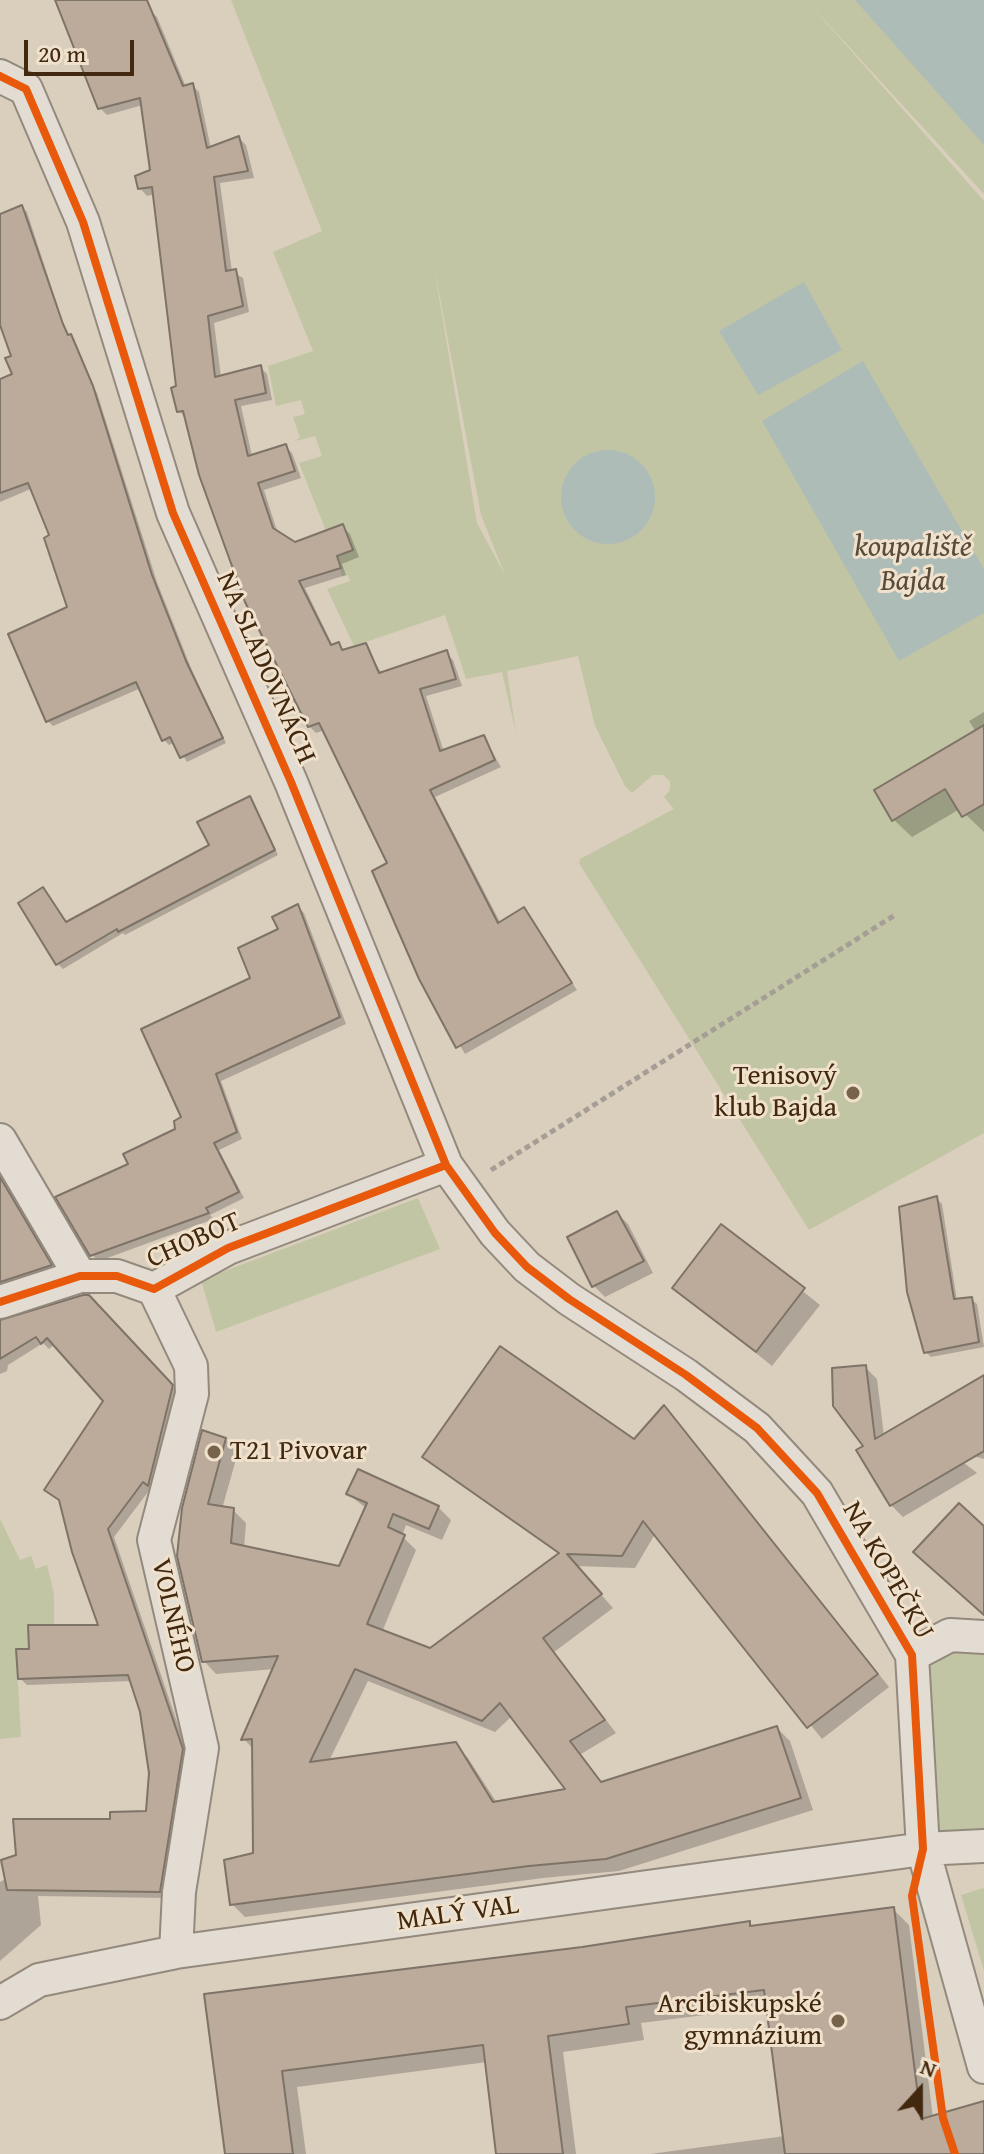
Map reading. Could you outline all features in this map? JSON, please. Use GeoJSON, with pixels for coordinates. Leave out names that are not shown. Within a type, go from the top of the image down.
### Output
{"type":"FeatureCollection","features":[{"type":"Feature","properties":{"kind":"street","name":"NA SLADOVNÁCH"},"geometry":{"type":"LineString","coordinates":[[0,76],[26,89],[83,222],[173,513],[291,782],[455,1177],[495,1233],[527,1267]]}},
{"type":"Feature","properties":{"kind":"street"},"geometry":{"type":"LineString","coordinates":[[0,1140],[80,1276]]}},
{"type":"Feature","properties":{"kind":"street","name":"CHOBOT"},"geometry":{"type":"LineString","coordinates":[[0,1302],[80,1276],[117,1276],[154,1289],[228,1248],[455,1177]]}},
{"type":"Feature","properties":{"kind":"street","name":"NA KOPEČKU"},"geometry":{"type":"LineString","coordinates":[[527,1267],[569,1299],[686,1375],[757,1428],[817,1493],[912,1655],[923,1849],[984,2067]]}},
{"type":"Feature","properties":{"kind":"street","name":"VOLNÉHO"},"geometry":{"type":"LineString","coordinates":[[154,1289],[191,1366],[192,1394],[154,1540],[202,1748],[179,1892],[176,1952]]}},
{"type":"Feature","properties":{"kind":"street","name":"NA KOPEČKU"},"geometry":{"type":"LineString","coordinates":[[912,1655],[950,1635],[984,1637]]}},
{"type":"Feature","properties":{"kind":"street"},"geometry":{"type":"LineString","coordinates":[[923,1849],[984,1846]]}},
{"type":"Feature","properties":{"kind":"street","name":"MALÝ VAL"},"geometry":{"type":"LineString","coordinates":[[0,2003],[39,1980],[176,1952],[923,1849]]}},
{"type":"Feature","properties":{"kind":"path"},"geometry":{"type":"LineString","coordinates":[[455,1177],[895,915]]}},
{"type":"Feature","properties":{"kind":"green space"},"geometry":{"type":"Polygon","coordinates":[[[231,0],[984,0],[984,194],[807,1],[984,201],[984,1133],[809,1230],[579,863],[580,859],[674,809],[664,797],[670,790],[670,781],[663,775],[653,775],[632,793],[625,786],[595,726],[578,656],[507,671],[516,733],[502,672],[466,679],[445,615],[354,646],[327,589],[350,581],[348,575],[342,577],[337,556],[353,549],[343,525],[326,531],[299,463],[322,456],[315,436],[295,441],[300,437],[293,417],[305,414],[301,400],[276,406],[268,366],[313,351],[273,252],[322,231],[231,0]],[[433,261],[477,523],[505,575],[481,515],[433,261]]]}},
{"type":"Feature","properties":{"kind":"green space"},"geometry":{"type":"Polygon","coordinates":[[[418,1198],[440,1249],[216,1332],[201,1280],[418,1198]]]}},
{"type":"Feature","properties":{"kind":"green space"},"geometry":{"type":"Polygon","coordinates":[[[0,1519],[20,1560],[31,1556],[36,1569],[47,1565],[54,1594],[54,1625],[29,1649],[16,1650],[21,1737],[0,1739],[0,1519]]]}},
{"type":"Feature","properties":{"kind":"green space"},"geometry":{"type":"Polygon","coordinates":[[[984,1639],[984,1844],[923,1849],[912,1655],[984,1639]]]}},
{"type":"Feature","properties":{"kind":"green space"},"geometry":{"type":"Polygon","coordinates":[[[984,1888],[984,1971],[961,1895],[984,1888]]]}},
{"type":"Feature","properties":{"kind":"water"},"geometry":{"type":"Polygon","coordinates":[[[855,0],[984,0],[984,145],[855,0]]]}},
{"type":"Feature","properties":{"kind":"water"},"geometry":{"type":"Polygon","coordinates":[[[804,282],[842,350],[758,395],[719,331],[804,282]]]}},
{"type":"Feature","properties":{"kind":"water","name":"koupaliště Bajda"},"geometry":{"type":"Polygon","coordinates":[[[863,361],[984,569],[984,613],[899,661],[762,421],[863,361]]]}},
{"type":"Feature","properties":{"kind":"water"},"geometry":{"type":"Polygon","coordinates":[[[608,450],[626,453],[641,464],[652,479],[655,497],[652,515],[641,530],[626,541],[608,544],[590,541],[575,530],[564,515],[561,497],[564,479],[575,464],[590,453],[608,450]]]}},
{"type":"Feature","properties":{"kind":"building"},"geometry":{"type":"Polygon","coordinates":[[[55,0],[147,0],[183,86],[193,83],[207,148],[239,136],[248,171],[214,177],[226,271],[236,269],[243,306],[208,316],[215,377],[261,365],[266,393],[235,400],[248,456],[286,444],[295,471],[258,483],[273,528],[295,542],[343,524],[353,550],[337,556],[341,568],[299,581],[331,645],[339,642],[342,650],[366,643],[379,673],[447,650],[456,679],[420,689],[440,751],[484,735],[495,760],[430,790],[498,923],[524,907],[572,983],[456,1048],[419,979],[372,871],[387,863],[319,723],[308,727],[245,602],[199,475],[183,411],[177,412],[171,388],[176,386],[152,187],[138,189],[135,176],[150,170],[140,98],[98,109],[55,0]]]}},
{"type":"Feature","properties":{"kind":"building"},"geometry":{"type":"Polygon","coordinates":[[[22,205],[63,324],[68,335],[71,334],[93,386],[152,575],[186,661],[223,738],[180,758],[170,737],[162,741],[136,682],[46,722],[8,634],[67,607],[44,538],[49,535],[28,483],[0,493],[0,379],[12,374],[5,358],[11,356],[0,325],[0,214],[22,205]]]}},
{"type":"Feature","properties":{"kind":"building"},"geometry":{"type":"Polygon","coordinates":[[[984,725],[984,804],[962,817],[945,789],[892,821],[874,790],[984,725]]]}},
{"type":"Feature","properties":{"kind":"building"},"geometry":{"type":"Polygon","coordinates":[[[250,796],[275,850],[118,932],[117,929],[56,965],[18,903],[43,887],[66,922],[209,845],[197,822],[250,796]]]}},
{"type":"Feature","properties":{"kind":"building"},"geometry":{"type":"Polygon","coordinates":[[[298,904],[340,1017],[216,1074],[237,1132],[214,1143],[239,1192],[206,1208],[209,1213],[90,1256],[55,1197],[128,1164],[123,1154],[175,1129],[174,1121],[181,1117],[141,1029],[250,978],[238,948],[278,929],[272,917],[298,904]]]}},
{"type":"Feature","properties":{"kind":"building"},"geometry":{"type":"Polygon","coordinates":[[[0,1177],[52,1265],[0,1282],[0,1177]]]}},
{"type":"Feature","properties":{"kind":"building"},"geometry":{"type":"Polygon","coordinates":[[[937,1196],[954,1299],[972,1297],[979,1342],[924,1353],[907,1292],[899,1207],[937,1196]]]}},
{"type":"Feature","properties":{"kind":"building"},"geometry":{"type":"Polygon","coordinates":[[[617,1211],[644,1261],[592,1287],[567,1237],[617,1211]]]}},
{"type":"Feature","properties":{"kind":"building"},"geometry":{"type":"Polygon","coordinates":[[[721,1224],[805,1288],[756,1352],[672,1288],[721,1224]]]}},
{"type":"Feature","properties":{"kind":"building"},"geometry":{"type":"Polygon","coordinates":[[[89,1295],[173,1385],[148,1486],[143,1482],[108,1529],[183,1749],[160,1892],[7,1890],[1,1860],[16,1855],[13,1819],[110,1819],[110,1812],[146,1811],[149,1773],[140,1712],[128,1675],[18,1679],[16,1649],[29,1649],[28,1625],[98,1625],[72,1552],[59,1500],[44,1490],[103,1401],[47,1338],[41,1344],[36,1337],[0,1359],[0,1320],[89,1295]]]}},
{"type":"Feature","properties":{"kind":"building"},"geometry":{"type":"Polygon","coordinates":[[[500,1346],[634,1439],[664,1405],[878,1674],[807,1728],[643,1521],[622,1556],[567,1554],[602,1594],[543,1638],[605,1720],[570,1741],[601,1782],[777,1726],[801,1798],[606,1859],[529,1866],[230,1905],[224,1860],[253,1853],[252,1739],[241,1740],[278,1656],[202,1662],[177,1556],[182,1508],[202,1430],[226,1438],[208,1504],[234,1508],[231,1543],[339,1566],[367,1503],[346,1494],[358,1469],[439,1506],[429,1529],[393,1514],[388,1527],[405,1535],[367,1624],[430,1648],[559,1553],[422,1457],[500,1346]],[[355,1669],[310,1762],[456,1742],[493,1802],[565,1789],[500,1703],[482,1721],[355,1669]]]}},
{"type":"Feature","properties":{"kind":"building"},"geometry":{"type":"Polygon","coordinates":[[[866,1365],[875,1439],[984,1375],[984,1451],[890,1506],[856,1450],[863,1446],[833,1406],[832,1368],[866,1365]]]}},
{"type":"Feature","properties":{"kind":"building"},"geometry":{"type":"Polygon","coordinates":[[[959,1503],[984,1526],[984,1615],[913,1552],[959,1503]]]}},
{"type":"Feature","properties":{"kind":"building"},"geometry":{"type":"Polygon","coordinates":[[[894,1907],[921,2119],[984,2101],[984,2154],[785,2154],[764,1990],[626,2007],[629,2024],[548,2036],[563,2154],[496,2154],[483,2045],[282,2071],[293,2154],[225,2154],[204,1994],[582,1947],[750,1921],[750,1926],[894,1907]]]}},
{"type":"Feature","properties":{"kind":"cycle path"},"geometry":{"type":"LineString","coordinates":[[0,76],[26,89],[83,222],[173,513],[291,782],[446,1165],[495,1233],[527,1267],[569,1299],[686,1375],[757,1428],[817,1493],[912,1655],[923,1849],[912,1896],[943,2118],[955,2154]]}},
{"type":"Feature","properties":{"kind":"cycle path"},"geometry":{"type":"LineString","coordinates":[[0,1302],[80,1276],[117,1276],[154,1289],[228,1248],[446,1165]]}},
{"type":"Feature","properties":{"kind":"place","name":"Tenisový klub Bajda"},"geometry":{"type":"Point","coordinates":[853,1093]}},
{"type":"Feature","properties":{"kind":"place","name":"T21 Pivovar"},"geometry":{"type":"Point","coordinates":[214,1452]}},
{"type":"Feature","properties":{"kind":"place","name":"Arcibiskupské gymnázium"},"geometry":{"type":"Point","coordinates":[838,2021]}}]}
